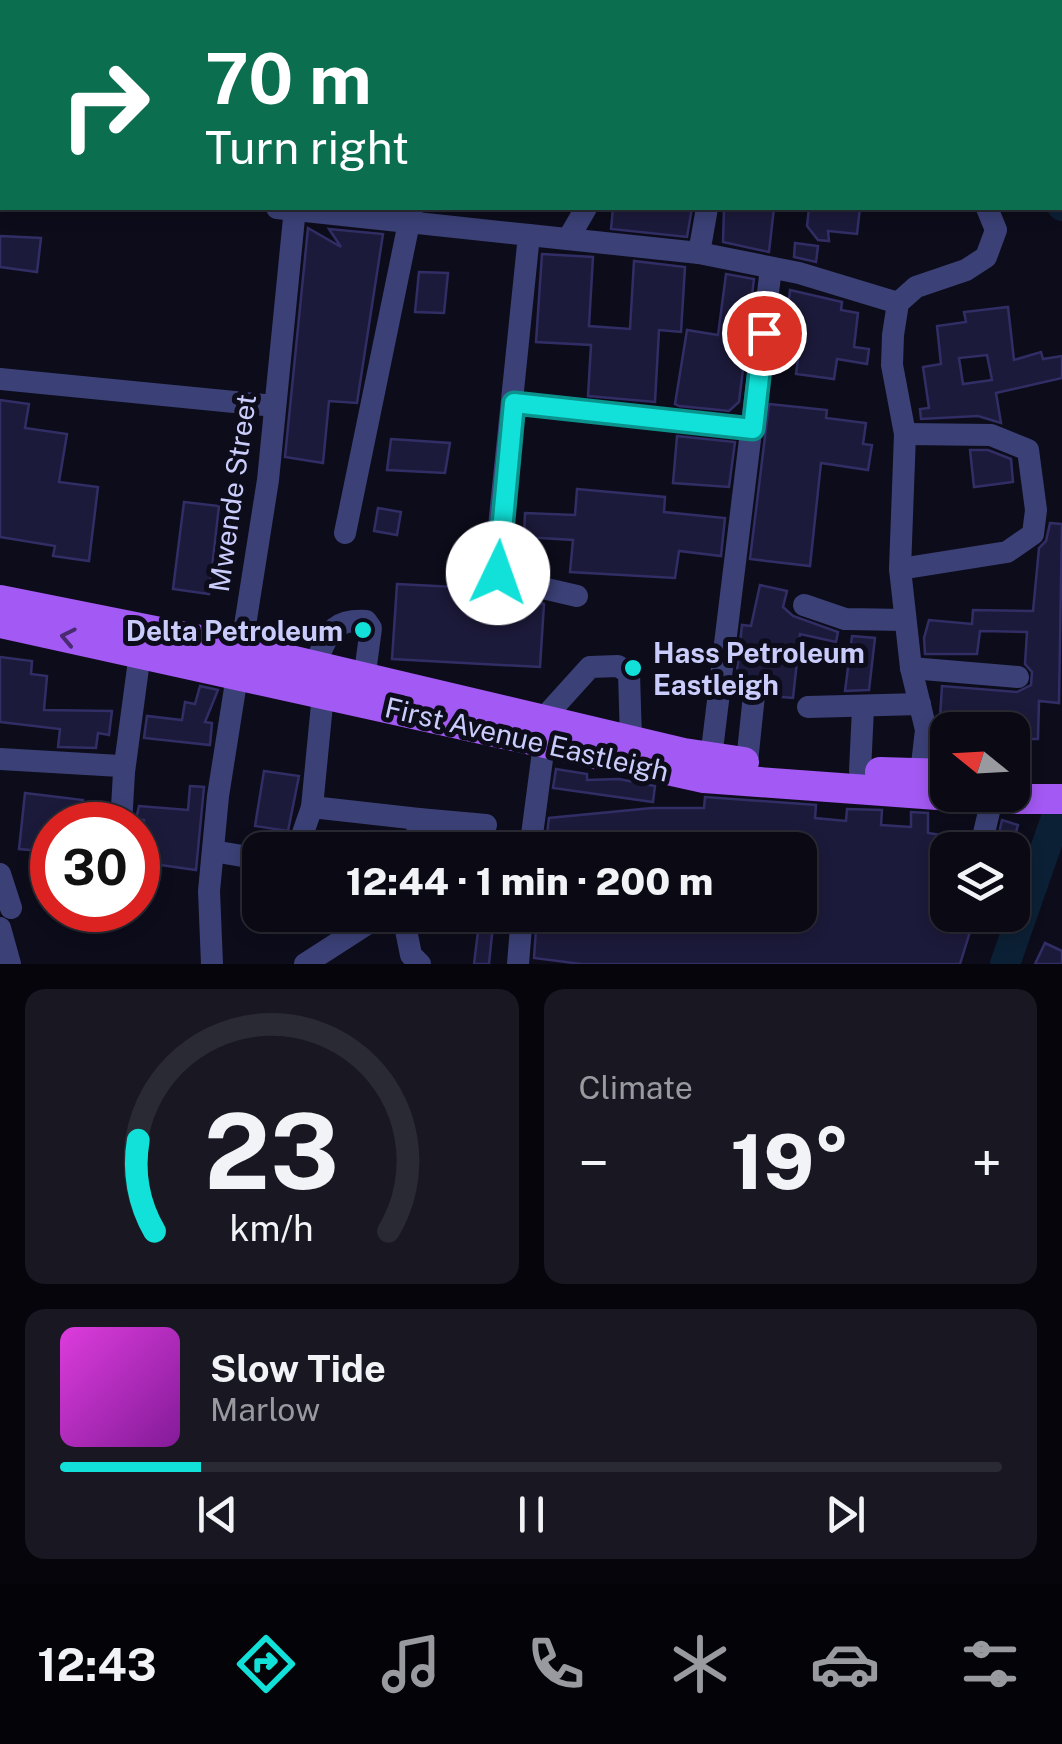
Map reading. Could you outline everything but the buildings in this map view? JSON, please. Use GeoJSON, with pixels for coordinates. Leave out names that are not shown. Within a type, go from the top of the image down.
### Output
{"type":"FeatureCollection","features":[{"type":"Feature","properties":{"kind":"main road","name":"First Avenue Eastleigh"},"geometry":{"type":"LineString","coordinates":[[0,600],[238,661],[543,732],[630,740],[747,762],[930,774]]}},
{"type":"Feature","properties":{"kind":"main road","name":"First Avenue Eastleigh"},"geometry":{"type":"LineString","coordinates":[[0,622],[140,653],[238,661]]}},
{"type":"Feature","properties":{"kind":"main road","name":"First Avenue Eastleigh"},"geometry":{"type":"LineString","coordinates":[[318,680],[364,680],[704,778],[930,785]]}},
{"type":"Feature","properties":{"kind":"main road","name":"First Avenue Eastleigh"},"geometry":{"type":"LineString","coordinates":[[1030,785],[1062,779]]}},
{"type":"Feature","properties":{"kind":"main road","name":"First Avenue Eastleigh"},"geometry":{"type":"LineString","coordinates":[[1030,792],[1062,799]]}},
{"type":"Feature","properties":{"kind":"street","name":"Mwende Street"},"geometry":{"type":"LineString","coordinates":[[212,964],[213,851],[238,661],[268,480],[289,210]]}},
{"type":"Feature","properties":{"kind":"street"},"geometry":{"type":"LineString","coordinates":[[338,210],[412,213],[529,235],[699,254],[771,268],[898,303]]}},
{"type":"Feature","properties":{"kind":"street"},"geometry":{"type":"LineString","coordinates":[[568,239],[585,210]]}},
{"type":"Feature","properties":{"kind":"street"},"geometry":{"type":"LineString","coordinates":[[699,254],[707,210]]}},
{"type":"Feature","properties":{"kind":"street"},"geometry":{"type":"LineString","coordinates":[[930,752],[911,668],[900,569],[905,434],[892,365],[898,303],[916,287],[966,270],[986,257],[996,230],[989,210]]}},
{"type":"Feature","properties":{"kind":"street"},"geometry":{"type":"LineString","coordinates":[[346,533],[412,213]]}},
{"type":"Feature","properties":{"kind":"street"},"geometry":{"type":"LineString","coordinates":[[529,235],[498,573],[517,583],[577,596]]}},
{"type":"Feature","properties":{"kind":"street"},"geometry":{"type":"LineString","coordinates":[[712,758],[771,268]]}},
{"type":"Feature","properties":{"kind":"street"},"geometry":{"type":"LineString","coordinates":[[0,379],[276,406]]}},
{"type":"Feature","properties":{"kind":"street"},"geometry":{"type":"LineString","coordinates":[[514,403],[753,429]]}},
{"type":"Feature","properties":{"kind":"street"},"geometry":{"type":"LineString","coordinates":[[900,569],[1007,552],[1033,534],[1036,510],[1028,450],[991,435],[905,434]]}},
{"type":"Feature","properties":{"kind":"street"},"geometry":{"type":"LineString","coordinates":[[804,605],[846,619],[905,620]]}},
{"type":"Feature","properties":{"kind":"street"},"geometry":{"type":"LineString","coordinates":[[303,832],[312,807],[318,680],[336,625],[344,620],[366,621],[370,628],[364,680]]}},
{"type":"Feature","properties":{"kind":"street"},"geometry":{"type":"LineString","coordinates":[[122,802],[140,653]]}},
{"type":"Feature","properties":{"kind":"street"},"geometry":{"type":"LineString","coordinates":[[532,832],[543,732],[584,670],[596,665],[618,666],[629,673],[630,740]]}},
{"type":"Feature","properties":{"kind":"street"},"geometry":{"type":"LineString","coordinates":[[911,668],[1018,677]]}},
{"type":"Feature","properties":{"kind":"street"},"geometry":{"type":"LineString","coordinates":[[747,762],[754,695]]}},
{"type":"Feature","properties":{"kind":"street"},"geometry":{"type":"LineString","coordinates":[[808,707],[920,704]]}},
{"type":"Feature","properties":{"kind":"street"},"geometry":{"type":"LineString","coordinates":[[860,771],[863,708]]}},
{"type":"Feature","properties":{"kind":"street"},"geometry":{"type":"LineString","coordinates":[[0,758],[116,766],[124,772]]}},
{"type":"Feature","properties":{"kind":"street"},"geometry":{"type":"LineString","coordinates":[[312,807],[486,826]]}},
{"type":"Feature","properties":{"kind":"street"},"geometry":{"type":"LineString","coordinates":[[417,832],[419,819]]}},
{"type":"Feature","properties":{"kind":"street"},"geometry":{"type":"LineString","coordinates":[[213,851],[242,855]]}},
{"type":"Feature","properties":{"kind":"street"},"geometry":{"type":"LineString","coordinates":[[0,874],[10,964]]}},
{"type":"Feature","properties":{"kind":"street"},"geometry":{"type":"LineString","coordinates":[[305,964],[355,932]]}},
{"type":"Feature","properties":{"kind":"street"},"geometry":{"type":"LineString","coordinates":[[407,932],[411,954],[420,964]]}},
{"type":"Feature","properties":{"kind":"street"},"geometry":{"type":"LineString","coordinates":[[518,964],[521,932]]}},
{"type":"Feature","properties":{"kind":"waterway"},"geometry":{"type":"LineString","coordinates":[[1005,964],[1062,801]]}},
{"type":"Feature","properties":{"kind":"place","name":"Delta Petroleum"},"geometry":{"type":"Point","coordinates":[363,630]}},
{"type":"Feature","properties":{"kind":"place","name":"Hass Petroleum Eastleigh"},"geometry":{"type":"Point","coordinates":[633,668]}},
{"type":"Feature","properties":{"kind":"route"},"geometry":{"type":"LineString","coordinates":[[498,573],[514,403],[753,429],[764,333]]}}]}
